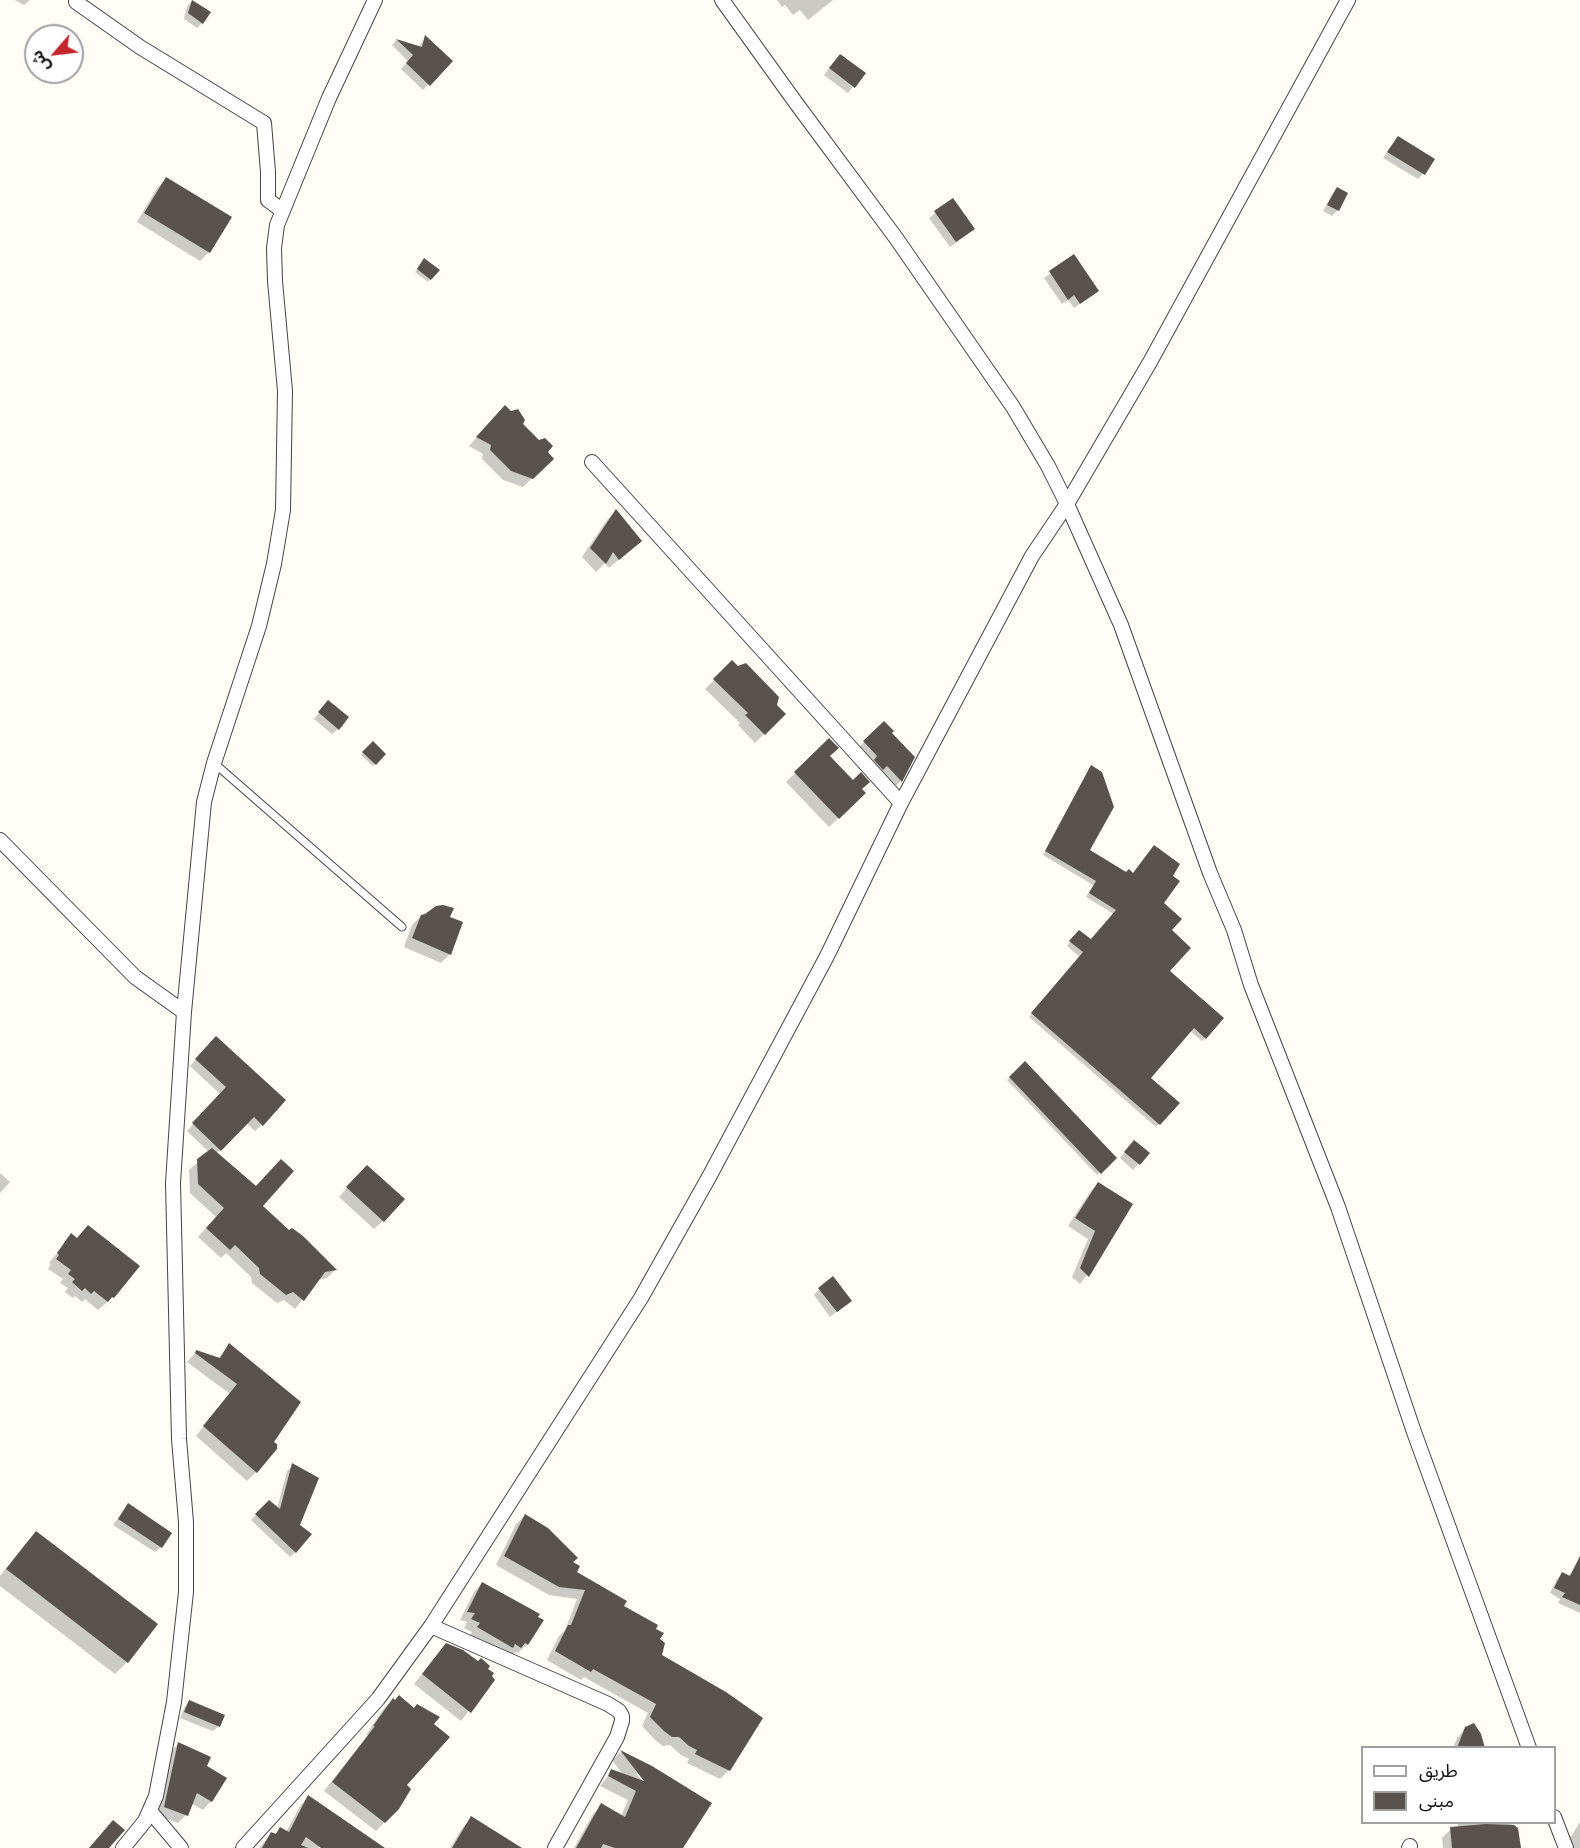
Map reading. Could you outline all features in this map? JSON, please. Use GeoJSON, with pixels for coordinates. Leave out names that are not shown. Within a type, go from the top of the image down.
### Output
{"type":"FeatureCollection","features":[{"type":"Feature","properties":{"kind":"street"},"geometry":{"type":"LineString","coordinates":[[123,1848],[145,1821],[159,1782],[174,1702],[186,1592],[186,1522],[179,1439],[173,1183],[184,1012],[204,802],[214,763],[259,626],[274,564],[283,510],[285,391],[274,281],[277,225],[329,98],[375,0]]}},
{"type":"Feature","properties":{"kind":"street"},"geometry":{"type":"LineString","coordinates":[[722,0],[896,238],[1013,407],[1048,466],[1067,504],[1122,625],[1203,853],[1234,930],[1251,985],[1338,1207],[1422,1454],[1528,1746]]}},
{"type":"Feature","properties":{"kind":"street"},"geometry":{"type":"LineString","coordinates":[[243,1848],[378,1699],[431,1626],[641,1298],[822,966],[901,803],[1032,556],[1067,504],[1150,362],[1348,0]]}},
{"type":"Feature","properties":{"kind":"street"},"geometry":{"type":"LineString","coordinates":[[76,2],[140,47],[264,123],[268,200],[283,211]]}},
{"type":"Feature","properties":{"kind":"street"},"geometry":{"type":"LineString","coordinates":[[592,462],[901,803]]}},
{"type":"Feature","properties":{"kind":"street"},"geometry":{"type":"LineString","coordinates":[[0,840],[135,977],[184,1012]]}},
{"type":"Feature","properties":{"kind":"street"},"geometry":{"type":"LineString","coordinates":[[431,1626],[608,1704],[622,1716],[617,1737],[555,1848]]}},
{"type":"Feature","properties":{"kind":"street"},"geometry":{"type":"LineString","coordinates":[[150,1811],[182,1848]]}},
{"type":"Feature","properties":{"kind":"street"},"geometry":{"type":"LineString","coordinates":[[1556,1822],[1566,1848]]}},
{"type":"Feature","properties":{"kind":"lane"},"geometry":{"type":"LineString","coordinates":[[214,763],[402,927]]}},
{"type":"Feature","properties":{"kind":"building"},"geometry":{"type":"Polygon","coordinates":[[[192,0],[211,12],[203,24],[188,13],[192,0]]]}},
{"type":"Feature","properties":{"kind":"building"},"geometry":{"type":"Polygon","coordinates":[[[425,35],[453,61],[430,86],[406,63],[413,55],[396,39],[422,47],[425,35]]]}},
{"type":"Feature","properties":{"kind":"building"},"geometry":{"type":"Polygon","coordinates":[[[840,54],[866,73],[855,88],[829,68],[840,54]]]}},
{"type":"Feature","properties":{"kind":"building"},"geometry":{"type":"Polygon","coordinates":[[[1398,136],[1435,159],[1425,175],[1387,152],[1398,136]]]}},
{"type":"Feature","properties":{"kind":"building"},"geometry":{"type":"Polygon","coordinates":[[[166,177],[232,217],[210,253],[144,213],[166,177]]]}},
{"type":"Feature","properties":{"kind":"building"},"geometry":{"type":"Polygon","coordinates":[[[1337,187],[1348,193],[1339,211],[1327,205],[1337,187]]]}},
{"type":"Feature","properties":{"kind":"building"},"geometry":{"type":"Polygon","coordinates":[[[953,198],[975,229],[956,242],[934,211],[953,198]]]}},
{"type":"Feature","properties":{"kind":"building"},"geometry":{"type":"Polygon","coordinates":[[[1074,254],[1099,291],[1080,304],[1074,295],[1068,300],[1049,271],[1074,254]]]}},
{"type":"Feature","properties":{"kind":"building"},"geometry":{"type":"Polygon","coordinates":[[[424,258],[440,270],[431,280],[417,269],[424,258]]]}},
{"type":"Feature","properties":{"kind":"building"},"geometry":{"type":"Polygon","coordinates":[[[505,405],[511,411],[518,409],[525,420],[523,424],[539,440],[545,438],[553,446],[548,452],[554,459],[533,479],[511,471],[490,450],[491,445],[476,437],[505,405]]]}},
{"type":"Feature","properties":{"kind":"building"},"geometry":{"type":"Polygon","coordinates":[[[616,509],[642,541],[619,560],[613,552],[606,564],[590,548],[616,509]]]}},
{"type":"Feature","properties":{"kind":"building"},"geometry":{"type":"Polygon","coordinates":[[[732,660],[738,666],[746,663],[779,697],[777,705],[786,714],[765,735],[745,715],[748,713],[713,679],[732,660]]]}},
{"type":"Feature","properties":{"kind":"building"},"geometry":{"type":"Polygon","coordinates":[[[328,700],[349,717],[339,730],[318,712],[328,700]]]}},
{"type":"Feature","properties":{"kind":"building"},"geometry":{"type":"Polygon","coordinates":[[[884,721],[915,757],[902,782],[887,766],[883,770],[874,760],[877,756],[863,741],[884,721]]]}},
{"type":"Feature","properties":{"kind":"building"},"geometry":{"type":"Polygon","coordinates":[[[829,738],[839,748],[830,756],[853,780],[861,772],[870,782],[862,789],[866,793],[839,819],[794,772],[829,738]]]}},
{"type":"Feature","properties":{"kind":"building"},"geometry":{"type":"Polygon","coordinates":[[[373,741],[386,754],[376,765],[362,752],[373,741]]]}},
{"type":"Feature","properties":{"kind":"building"},"geometry":{"type":"Polygon","coordinates":[[[1091,765],[1102,772],[1114,807],[1090,850],[1126,872],[1129,869],[1133,873],[1154,845],[1180,864],[1173,876],[1180,881],[1164,903],[1182,919],[1172,930],[1191,948],[1170,971],[1224,1018],[1206,1039],[1194,1028],[1151,1078],[1180,1103],[1160,1125],[1031,1013],[1083,952],[1069,941],[1079,930],[1091,939],[1116,910],[1089,893],[1096,881],[1045,851],[1091,765]]]}},
{"type":"Feature","properties":{"kind":"building"},"geometry":{"type":"Polygon","coordinates":[[[436,906],[454,908],[450,917],[463,922],[451,955],[412,938],[421,915],[436,906]]]}},
{"type":"Feature","properties":{"kind":"building"},"geometry":{"type":"Polygon","coordinates":[[[216,1036],[286,1100],[263,1126],[254,1117],[221,1151],[192,1123],[226,1087],[195,1059],[216,1036]]]}},
{"type":"Feature","properties":{"kind":"building"},"geometry":{"type":"Polygon","coordinates":[[[1025,1061],[1117,1158],[1101,1174],[1009,1077],[1025,1061]]]}},
{"type":"Feature","properties":{"kind":"building"},"geometry":{"type":"Polygon","coordinates":[[[1134,1140],[1150,1153],[1140,1165],[1124,1152],[1134,1140]]]}},
{"type":"Feature","properties":{"kind":"building"},"geometry":{"type":"Polygon","coordinates":[[[212,1148],[256,1186],[281,1159],[294,1171],[263,1206],[289,1230],[292,1228],[303,1236],[337,1270],[325,1272],[304,1301],[293,1292],[286,1295],[260,1274],[259,1268],[235,1245],[230,1250],[206,1228],[224,1208],[198,1184],[197,1159],[212,1148]]]}},
{"type":"Feature","properties":{"kind":"building"},"geometry":{"type":"Polygon","coordinates":[[[367,1165],[405,1199],[384,1222],[346,1187],[367,1165]]]}},
{"type":"Feature","properties":{"kind":"building"},"geometry":{"type":"Polygon","coordinates":[[[1098,1182],[1133,1204],[1089,1277],[1080,1268],[1095,1231],[1075,1218],[1098,1182]]]}},
{"type":"Feature","properties":{"kind":"building"},"geometry":{"type":"Polygon","coordinates":[[[88,1225],[140,1266],[114,1298],[112,1297],[108,1302],[94,1291],[91,1294],[85,1288],[82,1291],[72,1282],[75,1279],[68,1274],[71,1270],[56,1259],[59,1255],[57,1253],[71,1233],[77,1238],[88,1225]]]}},
{"type":"Feature","properties":{"kind":"building"},"geometry":{"type":"Polygon","coordinates":[[[833,1276],[852,1301],[837,1312],[818,1288],[833,1276]]]}},
{"type":"Feature","properties":{"kind":"building"},"geometry":{"type":"Polygon","coordinates":[[[229,1343],[301,1402],[274,1442],[277,1444],[277,1449],[257,1473],[203,1426],[237,1384],[195,1353],[196,1350],[220,1358],[229,1343]]]}},
{"type":"Feature","properties":{"kind":"building"},"geometry":{"type":"Polygon","coordinates":[[[292,1463],[319,1478],[300,1525],[312,1534],[296,1553],[255,1514],[269,1500],[280,1509],[292,1463]]]}},
{"type":"Feature","properties":{"kind":"building"},"geometry":{"type":"Polygon","coordinates":[[[128,1503],[172,1533],[162,1548],[118,1519],[128,1503]]]}},
{"type":"Feature","properties":{"kind":"building"},"geometry":{"type":"Polygon","coordinates":[[[525,1514],[548,1528],[578,1558],[573,1562],[580,1566],[577,1572],[627,1601],[624,1606],[658,1625],[656,1629],[664,1633],[660,1639],[665,1643],[662,1655],[726,1692],[763,1718],[730,1771],[695,1754],[697,1750],[679,1737],[672,1737],[664,1731],[650,1717],[656,1704],[593,1669],[591,1672],[555,1651],[568,1625],[571,1625],[585,1590],[559,1587],[504,1556],[525,1514]]]}},
{"type":"Feature","properties":{"kind":"building"},"geometry":{"type":"Polygon","coordinates":[[[36,1531],[158,1624],[128,1663],[6,1569],[36,1531]]]}},
{"type":"Feature","properties":{"kind":"building"},"geometry":{"type":"Polygon","coordinates":[[[1580,1556],[1580,1605],[1562,1597],[1565,1593],[1554,1588],[1562,1572],[1570,1576],[1580,1556]]]}},
{"type":"Feature","properties":{"kind":"building"},"geometry":{"type":"Polygon","coordinates":[[[482,1582],[540,1614],[538,1617],[544,1620],[528,1645],[525,1643],[521,1648],[515,1644],[513,1648],[477,1627],[480,1623],[471,1619],[475,1613],[467,1612],[482,1582]]]}},
{"type":"Feature","properties":{"kind":"building"},"geometry":{"type":"Polygon","coordinates":[[[446,1643],[463,1650],[478,1661],[481,1658],[490,1666],[488,1669],[494,1673],[492,1676],[495,1680],[471,1713],[422,1674],[446,1643]]]}},
{"type":"Feature","properties":{"kind":"building"},"geometry":{"type":"Polygon","coordinates":[[[399,1695],[414,1708],[417,1704],[440,1717],[434,1724],[450,1737],[407,1785],[411,1789],[399,1809],[385,1823],[332,1782],[375,1726],[373,1726],[393,1698],[395,1700],[399,1695]]]}},
{"type":"Feature","properties":{"kind":"building"},"geometry":{"type":"Polygon","coordinates":[[[189,1700],[225,1715],[220,1727],[184,1712],[189,1700]]]}},
{"type":"Feature","properties":{"kind":"building"},"geometry":{"type":"Polygon","coordinates":[[[1474,1723],[1481,1734],[1484,1746],[1458,1746],[1465,1727],[1474,1723]]]}},
{"type":"Feature","properties":{"kind":"building"},"geometry":{"type":"Polygon","coordinates":[[[178,1742],[211,1757],[207,1766],[227,1778],[212,1802],[197,1793],[188,1816],[164,1807],[178,1742]]]}},
{"type":"Feature","properties":{"kind":"building"},"geometry":{"type":"Polygon","coordinates":[[[620,1750],[652,1766],[712,1803],[683,1848],[615,1848],[603,1844],[601,1848],[576,1848],[601,1803],[625,1817],[636,1791],[608,1776],[611,1769],[644,1781],[620,1750]]]}},
{"type":"Feature","properties":{"kind":"building"},"geometry":{"type":"Polygon","coordinates":[[[308,1795],[385,1848],[321,1848],[306,1837],[301,1845],[308,1848],[262,1848],[271,1832],[276,1834],[280,1827],[289,1832],[308,1795]]]}},
{"type":"Feature","properties":{"kind":"building"},"geometry":{"type":"Polygon","coordinates":[[[471,1816],[522,1848],[452,1848],[471,1816]]]}},
{"type":"Feature","properties":{"kind":"building"},"geometry":{"type":"Polygon","coordinates":[[[113,1820],[125,1830],[109,1848],[89,1848],[113,1820]]]}},
{"type":"Feature","properties":{"kind":"building"},"geometry":{"type":"Polygon","coordinates":[[[1486,1824],[1514,1825],[1518,1828],[1521,1848],[1452,1848],[1450,1827],[1486,1824]]]}}]}
